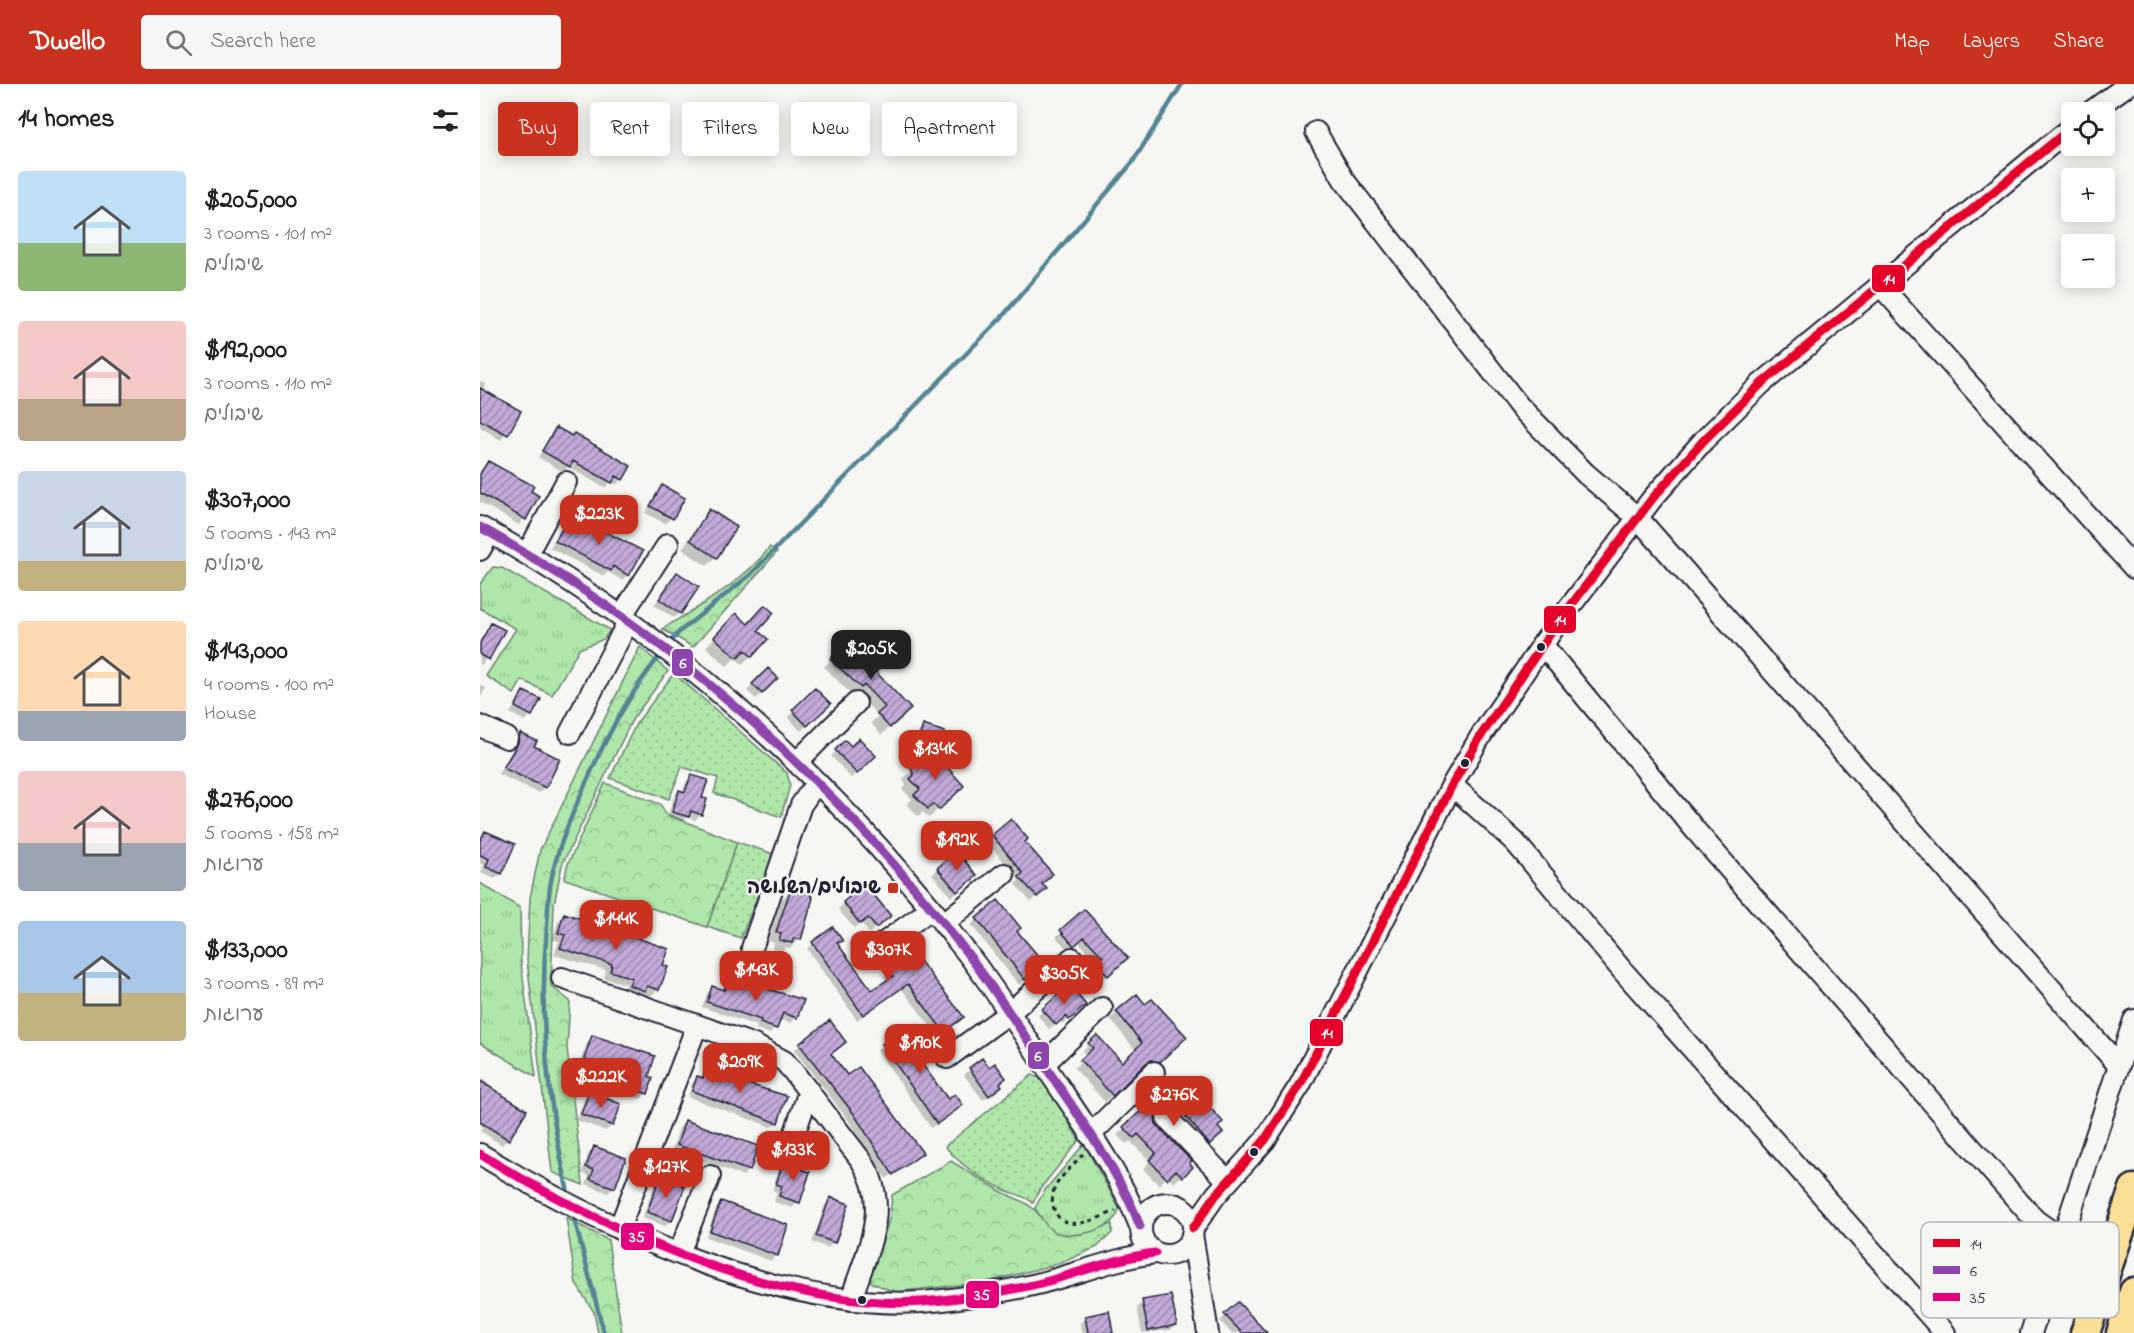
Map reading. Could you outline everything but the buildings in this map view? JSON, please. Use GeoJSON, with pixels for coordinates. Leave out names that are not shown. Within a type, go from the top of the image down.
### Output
{"type":"FeatureCollection","features":[{"type":"Feature","properties":{"kind":"highway"},"geometry":{"type":"LineString","coordinates":[[2119,1233],[2134,1189]]}},
{"type":"Feature","properties":{"kind":"highway"},"geometry":{"type":"LineString","coordinates":[[2121,1333],[2134,1292]]}},
{"type":"Feature","properties":{"kind":"highway"},"geometry":{"type":"LineString","coordinates":[[2085,1333],[2090,1318]]}},
{"type":"Feature","properties":{"kind":"street"},"geometry":{"type":"LineString","coordinates":[[2104,102],[2129,84]]}},
{"type":"Feature","properties":{"kind":"street"},"geometry":{"type":"LineString","coordinates":[[1316,132],[1344,180],[1519,406],[1586,474],[1638,518],[2119,1066]]}},
{"type":"Feature","properties":{"kind":"street"},"geometry":{"type":"LineString","coordinates":[[480,1154],[552,1196],[619,1229],[765,1282],[851,1300],[902,1304],[944,1300],[1042,1282],[1123,1257],[1181,1252],[1188,1245],[1193,1231],[1229,1179],[1265,1140],[1310,1067],[1452,785],[1542,644],[1638,518],[1683,462],[1761,384],[2061,136]]}},
{"type":"Feature","properties":{"kind":"street"},"geometry":{"type":"LineString","coordinates":[[1880,285],[2134,568]]}},
{"type":"Feature","properties":{"kind":"street"},"geometry":{"type":"LineString","coordinates":[[527,554],[566,482]]}},
{"type":"Feature","properties":{"kind":"street"},"geometry":{"type":"LineString","coordinates":[[480,550],[485,530],[527,554],[626,618],[719,690],[817,782],[937,916],[1009,1012],[1112,1170],[1131,1205],[1147,1248],[1186,1270],[1199,1286]]}},
{"type":"Feature","properties":{"kind":"street"},"geometry":{"type":"LineString","coordinates":[[570,734],[626,618],[668,544]]}},
{"type":"Feature","properties":{"kind":"street"},"geometry":{"type":"LineString","coordinates":[[1542,644],[1696,831],[2002,1184],[2038,1222]]}},
{"type":"Feature","properties":{"kind":"street"},"geometry":{"type":"LineString","coordinates":[[797,762],[856,703]]}},
{"type":"Feature","properties":{"kind":"street"},"geometry":{"type":"LineString","coordinates":[[480,726],[507,738]]}},
{"type":"Feature","properties":{"kind":"street"},"geometry":{"type":"LineString","coordinates":[[752,948],[801,805],[817,782]]}},
{"type":"Feature","properties":{"kind":"street"},"geometry":{"type":"LineString","coordinates":[[1452,785],[1515,842],[1622,970],[1921,1306]]}},
{"type":"Feature","properties":{"kind":"street"},"geometry":{"type":"LineString","coordinates":[[870,952],[937,916],[1004,874]]}},
{"type":"Feature","properties":{"kind":"street"},"geometry":{"type":"LineString","coordinates":[[947,1058],[1009,1012],[1072,958]]}},
{"type":"Feature","properties":{"kind":"street"},"geometry":{"type":"LineString","coordinates":[[562,978],[697,1025],[771,1053],[784,1061],[865,1165],[877,1196],[874,1224],[851,1300]]}},
{"type":"Feature","properties":{"kind":"street"},"geometry":{"type":"LineString","coordinates":[[1044,1064],[1102,1008]]}},
{"type":"Feature","properties":{"kind":"street"},"geometry":{"type":"LineString","coordinates":[[2068,1222],[2134,1020]]}},
{"type":"Feature","properties":{"kind":"street"},"geometry":{"type":"LineString","coordinates":[[619,1229],[697,1025]]}},
{"type":"Feature","properties":{"kind":"street"},"geometry":{"type":"LineString","coordinates":[[1092,1139],[1154,1072]]}},
{"type":"Feature","properties":{"kind":"street"},"geometry":{"type":"LineString","coordinates":[[792,1141],[809,1091]]}},
{"type":"Feature","properties":{"kind":"street"},"geometry":{"type":"LineString","coordinates":[[1167,1118],[1229,1179]]}},
{"type":"Feature","properties":{"kind":"street"},"geometry":{"type":"LineString","coordinates":[[1112,1170],[1135,1190],[1188,1213],[1193,1231],[1204,1332]]}},
{"type":"Feature","properties":{"kind":"street"},"geometry":{"type":"LineString","coordinates":[[680,1253],[710,1176]]}},
{"type":"Feature","properties":{"kind":"street"},"geometry":{"type":"LineString","coordinates":[[1098,1264],[1130,1242],[1140,1228],[1146,1213],[1167,1203],[1199,1197],[1229,1179]]}},
{"type":"Feature","properties":{"kind":"street"},"geometry":{"type":"LineString","coordinates":[[1932,1318],[1945,1333]]}},
{"type":"Feature","properties":{"kind":"street"},"geometry":{"type":"LineString","coordinates":[[2031,1333],[2036,1318]]}},
{"type":"Feature","properties":{"kind":"path"},"geometry":{"type":"LineString","coordinates":[[1092,1139],[1057,1183],[1051,1199],[1058,1218],[1065,1223],[1076,1224],[1131,1205]]}},
{"type":"Feature","properties":{"kind":"green space"},"geometry":{"type":"Polygon","coordinates":[[[770,547],[777,552],[693,647],[662,629],[734,582],[770,547]]]}},
{"type":"Feature","properties":{"kind":"green space"},"geometry":{"type":"Polygon","coordinates":[[[493,567],[502,568],[610,630],[604,639],[579,649],[552,695],[522,680],[514,694],[486,676],[516,629],[480,608],[480,584],[493,567]]]}},
{"type":"Feature","properties":{"kind":"green space"},"geometry":{"type":"Polygon","coordinates":[[[640,647],[668,671],[632,720],[562,865],[554,904],[551,986],[570,1001],[567,1048],[583,1185],[552,1172],[527,960],[530,898],[540,850],[640,647]]]}},
{"type":"Feature","properties":{"kind":"green space"},"geometry":{"type":"Polygon","coordinates":[[[674,673],[787,773],[790,785],[781,817],[714,793],[718,778],[682,767],[669,799],[610,778],[636,724],[674,673]]]}},
{"type":"Feature","properties":{"kind":"green space"},"geometry":{"type":"Polygon","coordinates":[[[605,783],[660,804],[666,814],[737,842],[707,927],[565,879],[567,866],[605,783]]]}},
{"type":"Feature","properties":{"kind":"green space"},"geometry":{"type":"Polygon","coordinates":[[[737,842],[774,854],[741,938],[707,927],[737,842]]]}},
{"type":"Feature","properties":{"kind":"green space"},"geometry":{"type":"Polygon","coordinates":[[[480,883],[520,908],[521,963],[536,1077],[480,1043],[480,883]]]}},
{"type":"Feature","properties":{"kind":"green space"},"geometry":{"type":"Polygon","coordinates":[[[1032,1075],[1044,1080],[1079,1140],[1040,1189],[1033,1203],[979,1176],[957,1159],[945,1146],[1032,1075]]]}},
{"type":"Feature","properties":{"kind":"green space"},"geometry":{"type":"Polygon","coordinates":[[[1084,1144],[1119,1208],[1117,1216],[1102,1228],[1092,1232],[1061,1234],[1053,1231],[1043,1221],[1035,1208],[1045,1190],[1084,1144]]]}},
{"type":"Feature","properties":{"kind":"green space"},"geometry":{"type":"Polygon","coordinates":[[[951,1161],[999,1190],[1028,1204],[1041,1218],[1082,1233],[1112,1224],[1112,1233],[1097,1247],[1061,1263],[987,1282],[895,1292],[872,1283],[870,1278],[890,1217],[892,1195],[951,1161]]]}},
{"type":"Feature","properties":{"kind":"green space"},"geometry":{"type":"Polygon","coordinates":[[[566,1218],[608,1240],[622,1333],[598,1333],[594,1312],[576,1284],[566,1218]]]}},
{"type":"Feature","properties":{"kind":"waterway"},"geometry":{"type":"LineString","coordinates":[[669,644],[679,632],[750,575],[1002,317],[1132,163],[1182,84]]}},
{"type":"Feature","properties":{"kind":"waterway"},"geometry":{"type":"LineString","coordinates":[[569,1197],[550,1095],[544,1029],[544,962],[550,886],[562,840],[597,758],[631,696],[662,653]]}},
{"type":"Feature","properties":{"kind":"waterway"},"geometry":{"type":"LineString","coordinates":[[573,1214],[604,1333]]}},
{"type":"Feature","properties":{"kind":"transit line","name":"14"},"geometry":{"type":"LineString","coordinates":[[1193,1228],[1216,1195],[1265,1140],[1300,1085],[1452,785],[1482,734],[1556,625],[1652,499],[1704,440],[1761,384],[2061,136]]}},
{"type":"Feature","properties":{"kind":"transit line","name":"6"},"geometry":{"type":"LineString","coordinates":[[480,527],[551,569],[619,614],[683,663],[745,715],[861,828],[915,889],[967,953],[995,992],[1081,1119],[1120,1182],[1140,1226]]}},
{"type":"Feature","properties":{"kind":"transit line","name":"35"},"geometry":{"type":"LineString","coordinates":[[480,1154],[584,1212],[642,1239],[702,1263],[764,1282],[826,1296],[886,1302],[943,1300],[1029,1286],[1112,1262],[1155,1253]]}},
{"type":"Feature","properties":{"kind":"place","name":"שיבולים/השלושה"},"geometry":{"type":"Point","coordinates":[893,888]}}]}
